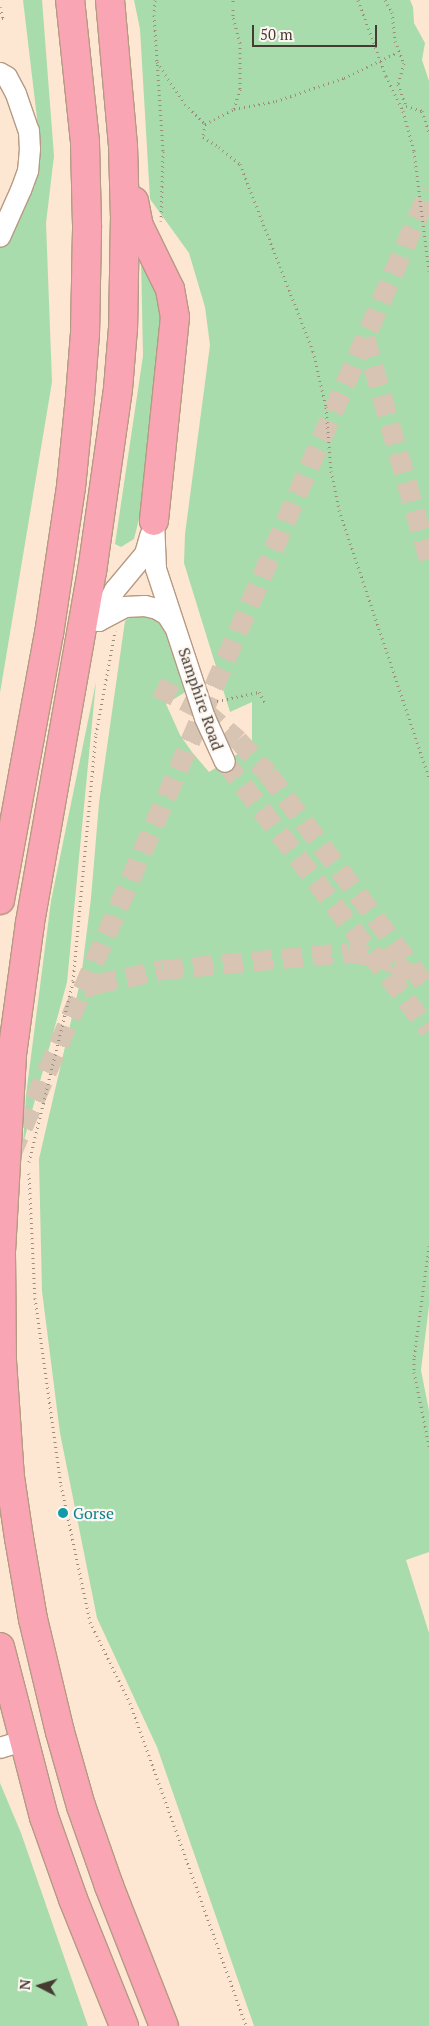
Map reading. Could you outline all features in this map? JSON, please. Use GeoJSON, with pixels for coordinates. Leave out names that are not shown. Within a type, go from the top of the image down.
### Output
{"type":"FeatureCollection","features":[{"type":"Feature","properties":{"kind":"highway"},"geometry":{"type":"LineString","coordinates":[[0,900],[49,634],[71,487],[80,397],[85,325],[87,225],[85,142],[70,0]]}},
{"type":"Feature","properties":{"kind":"highway"},"geometry":{"type":"LineString","coordinates":[[110,0],[122,146],[124,283],[118,389],[92,571],[30,923],[12,1055],[6,1137],[1,1273],[4,1404],[10,1477],[33,1619],[78,1797],[109,1886],[164,2026]]}},
{"type":"Feature","properties":{"kind":"highway"},"geometry":{"type":"LineString","coordinates":[[122,146],[139,226],[165,276],[174,310],[174,343],[154,521]]}},
{"type":"Feature","properties":{"kind":"highway"},"geometry":{"type":"LineString","coordinates":[[52,795],[108,624]]}},
{"type":"Feature","properties":{"kind":"highway"},"geometry":{"type":"LineString","coordinates":[[0,1647],[12,1745],[44,1817],[73,1900],[124,2026]]}},
{"type":"Feature","properties":{"kind":"lane"},"geometry":{"type":"LineString","coordinates":[[0,73],[7,77],[16,94],[29,130],[30,149],[28,171],[0,237]]}},
{"type":"Feature","properties":{"kind":"lane"},"geometry":{"type":"LineString","coordinates":[[108,624],[115,590],[145,554],[154,521]]}},
{"type":"Feature","properties":{"kind":"lane","name":"Samphire Road"},"geometry":{"type":"LineString","coordinates":[[154,521],[156,570],[205,718],[225,762]]}},
{"type":"Feature","properties":{"kind":"lane","name":"Samphire Road"},"geometry":{"type":"LineString","coordinates":[[108,624],[125,606],[145,606],[157,609],[167,615],[178,635]]}},
{"type":"Feature","properties":{"kind":"path"},"geometry":{"type":"LineString","coordinates":[[155,0],[156,61],[163,151],[161,224]]}},
{"type":"Feature","properties":{"kind":"path"},"geometry":{"type":"LineString","coordinates":[[233,0],[233,16],[240,43],[240,89],[234,108]]}},
{"type":"Feature","properties":{"kind":"path"},"geometry":{"type":"LineString","coordinates":[[358,0],[380,60],[403,111],[414,151],[429,271]]}},
{"type":"Feature","properties":{"kind":"path"},"geometry":{"type":"LineString","coordinates":[[385,0],[392,12],[398,52],[404,63],[398,84],[406,106],[422,111],[429,132]]}},
{"type":"Feature","properties":{"kind":"path"},"geometry":{"type":"LineString","coordinates":[[0,7],[4,18],[0,18]]}},
{"type":"Feature","properties":{"kind":"path"},"geometry":{"type":"LineString","coordinates":[[205,124],[234,108],[276,100],[344,78],[398,52]]}},
{"type":"Feature","properties":{"kind":"path"},"geometry":{"type":"LineString","coordinates":[[156,61],[185,104],[205,124]]}},
{"type":"Feature","properties":{"kind":"path"},"geometry":{"type":"LineString","coordinates":[[205,124],[203,137],[219,146],[240,164],[313,350],[326,407],[331,471],[339,510],[429,778]]}},
{"type":"Feature","properties":{"kind":"path"},"geometry":{"type":"LineString","coordinates":[[108,624],[73,981],[28,1164],[35,1298],[61,1485],[90,1622],[130,1703],[246,2026]]}},
{"type":"Feature","properties":{"kind":"path"},"geometry":{"type":"LineString","coordinates":[[209,703],[259,692],[266,704]]}},
{"type":"Feature","properties":{"kind":"path"},"geometry":{"type":"LineString","coordinates":[[429,1246],[414,1358],[414,1372],[429,1446]]}},
{"type":"Feature","properties":{"kind":"green space"},"geometry":{"type":"Polygon","coordinates":[[[23,0],[42,0],[54,156],[46,223],[52,382],[0,693],[0,248],[35,186],[37,118],[23,0]]]}},
{"type":"Feature","properties":{"kind":"green space"},"geometry":{"type":"Polygon","coordinates":[[[134,0],[410,0],[413,7],[414,23],[425,43],[422,60],[429,81],[429,1306],[421,1370],[429,1411],[429,1552],[406,1560],[429,1633],[429,2026],[254,2026],[157,1747],[97,1618],[60,1433],[42,1291],[39,1159],[81,978],[91,898],[99,803],[125,621],[133,615],[146,614],[159,621],[167,634],[187,691],[166,704],[180,735],[209,772],[252,745],[252,702],[230,712],[184,563],[185,534],[210,345],[205,307],[189,253],[150,199],[140,29],[134,0]]]}},
{"type":"Feature","properties":{"kind":"green space"},"geometry":{"type":"Polygon","coordinates":[[[141,256],[152,264],[163,316],[144,499],[134,539],[121,547],[115,544],[143,356],[141,256]]]}},
{"type":"Feature","properties":{"kind":"green space"},"geometry":{"type":"Polygon","coordinates":[[[96,682],[67,982],[23,1144],[26,1095],[51,901],[96,682]]]}},
{"type":"Feature","properties":{"kind":"green space"},"geometry":{"type":"Polygon","coordinates":[[[0,1783],[21,1833],[88,2026],[0,2026],[0,1783]]]}},
{"type":"Feature","properties":{"kind":"tunnel"},"geometry":{"type":"LineString","coordinates":[[11,1155],[429,191]]}},
{"type":"Feature","properties":{"kind":"tunnel"},"geometry":{"type":"LineString","coordinates":[[365,338],[429,560]]}},
{"type":"Feature","properties":{"kind":"tunnel"},"geometry":{"type":"LineString","coordinates":[[157,687],[204,711],[238,740],[268,774],[429,990]]}},
{"type":"Feature","properties":{"kind":"tunnel"},"geometry":{"type":"LineString","coordinates":[[225,762],[429,1030]]}},
{"type":"Feature","properties":{"kind":"tunnel"},"geometry":{"type":"LineString","coordinates":[[83,989],[97,984],[163,970],[348,953],[374,956],[395,964],[413,977]]}},
{"type":"Feature","properties":{"kind":"place","name":"Gorse"},"geometry":{"type":"Point","coordinates":[63,1513]}}]}
